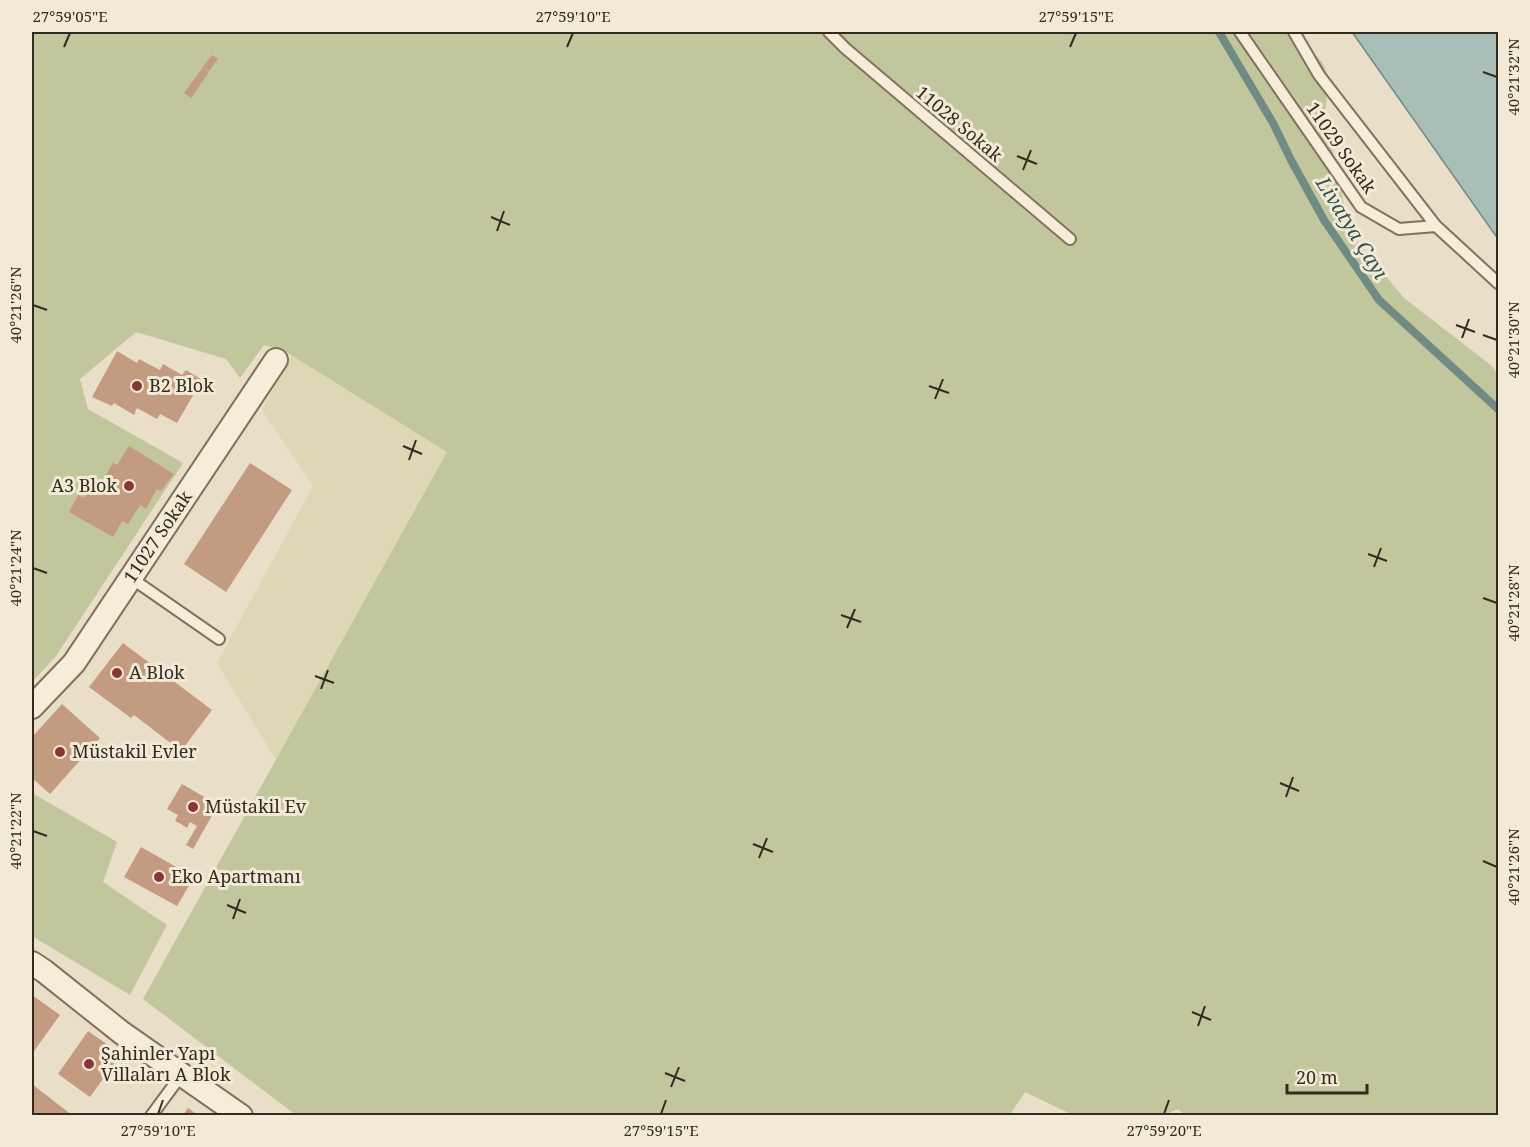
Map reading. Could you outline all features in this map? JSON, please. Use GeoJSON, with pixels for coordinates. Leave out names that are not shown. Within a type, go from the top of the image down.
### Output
{"type":"FeatureCollection","features":[{"type":"Feature","properties":{"kind":"street","name":"11027 Sokak"},"geometry":{"type":"LineString","coordinates":[[32,707],[74,663],[276,360]]}},
{"type":"Feature","properties":{"kind":"street"},"geometry":{"type":"LineString","coordinates":[[32,963],[122,1033],[241,1116]]}},
{"type":"Feature","properties":{"kind":"lane","name":"11028 Sokak"},"geometry":{"type":"LineString","coordinates":[[830,32],[845,48],[1070,239]]}},
{"type":"Feature","properties":{"kind":"lane","name":"11029 Sokak"},"geometry":{"type":"LineString","coordinates":[[1240,32],[1362,207],[1399,229],[1436,226]]}},
{"type":"Feature","properties":{"kind":"lane"},"geometry":{"type":"LineString","coordinates":[[1294,32],[1319,75],[1436,226],[1498,283]]}},
{"type":"Feature","properties":{"kind":"lane"},"geometry":{"type":"LineString","coordinates":[[131,578],[219,639]]}},
{"type":"Feature","properties":{"kind":"lane"},"geometry":{"type":"LineString","coordinates":[[151,1116],[182,1074]]}},
{"type":"Feature","properties":{"kind":"shaded area"},"geometry":{"type":"Polygon","coordinates":[[[291,355],[447,452],[276,760],[217,663],[313,486],[262,410],[291,355]]]}},
{"type":"Feature","properties":{"kind":"green space"},"geometry":{"type":"Polygon","coordinates":[[[32,32],[1294,32],[1322,62],[1327,73],[1325,114],[1350,233],[1404,298],[1492,366],[1498,375],[1498,1115],[1186,1116],[1178,1109],[1164,1115],[1075,1116],[1025,1092],[1009,1116],[296,1115],[143,999],[447,452],[283,350],[264,345],[240,378],[226,359],[136,332],[80,379],[88,409],[183,463],[56,656],[32,682],[32,32]]]}},
{"type":"Feature","properties":{"kind":"green space"},"geometry":{"type":"Polygon","coordinates":[[[32,793],[117,842],[103,882],[167,925],[130,995],[32,936],[32,793]]]}},
{"type":"Feature","properties":{"kind":"water"},"geometry":{"type":"Polygon","coordinates":[[[1352,32],[1498,32],[1498,239],[1352,32]]]}},
{"type":"Feature","properties":{"kind":"building"},"geometry":{"type":"Polygon","coordinates":[[[212,55],[218,59],[209,71],[203,67],[212,55]]]}},
{"type":"Feature","properties":{"kind":"building"},"geometry":{"type":"Polygon","coordinates":[[[203,67],[209,72],[191,98],[184,93],[203,67]]]}},
{"type":"Feature","properties":{"kind":"building"},"geometry":{"type":"Polygon","coordinates":[[[117,351],[137,363],[139,359],[160,370],[163,364],[182,375],[186,370],[202,380],[177,423],[160,414],[157,419],[137,408],[134,415],[114,403],[112,406],[92,397],[117,351]]]}},
{"type":"Feature","properties":{"kind":"building"},"geometry":{"type":"Polygon","coordinates":[[[129,446],[174,474],[161,491],[157,489],[146,509],[140,505],[128,524],[122,521],[113,537],[69,512],[78,495],[84,498],[96,479],[101,483],[113,463],[117,465],[129,446]]]}},
{"type":"Feature","properties":{"kind":"building"},"geometry":{"type":"Polygon","coordinates":[[[250,463],[292,490],[226,592],[184,564],[250,463]]]}},
{"type":"Feature","properties":{"kind":"building"},"geometry":{"type":"Polygon","coordinates":[[[123,643],[212,710],[181,751],[134,715],[131,718],[89,687],[123,643]]]}},
{"type":"Feature","properties":{"kind":"building","name":"Müstakil Evler"},"geometry":{"type":"Polygon","coordinates":[[[62,704],[100,738],[50,794],[32,778],[32,737],[62,704]]]}},
{"type":"Feature","properties":{"kind":"building","name":"Müstakil Ev"},"geometry":{"type":"Polygon","coordinates":[[[182,784],[218,805],[193,849],[186,845],[197,826],[190,822],[187,828],[175,821],[178,815],[167,809],[182,784]]]}},
{"type":"Feature","properties":{"kind":"building","name":"Eko Apartmanı"},"geometry":{"type":"Polygon","coordinates":[[[141,847],[194,877],[177,906],[124,877],[141,847]]]}},
{"type":"Feature","properties":{"kind":"building"},"geometry":{"type":"Polygon","coordinates":[[[32,995],[60,1015],[34,1051],[32,1050],[32,995]]]}},
{"type":"Feature","properties":{"kind":"building","name":"Şahinler Yapı Villaları A Blok"},"geometry":{"type":"Polygon","coordinates":[[[88,1031],[121,1054],[90,1097],[58,1074],[88,1031]]]}},
{"type":"Feature","properties":{"kind":"building"},"geometry":{"type":"Polygon","coordinates":[[[32,1084],[73,1116],[32,1116],[32,1084]]]}},
{"type":"Feature","properties":{"kind":"building"},"geometry":{"type":"Polygon","coordinates":[[[188,1108],[199,1116],[183,1116],[188,1108]]]}},
{"type":"Feature","properties":{"kind":"waterway","name":"Livatya Çayı"},"geometry":{"type":"LineString","coordinates":[[1219,32],[1273,123],[1324,220],[1379,300],[1498,409]]}},
{"type":"Feature","properties":{"kind":"place","name":"B2 Blok"},"geometry":{"type":"Point","coordinates":[137,386]}},
{"type":"Feature","properties":{"kind":"place","name":"A3 Blok"},"geometry":{"type":"Point","coordinates":[129,486]}},
{"type":"Feature","properties":{"kind":"place","name":"A Blok"},"geometry":{"type":"Point","coordinates":[117,673]}},
{"type":"Feature","properties":{"kind":"place","name":"Müstakil Evler"},"geometry":{"type":"Point","coordinates":[60,752]}},
{"type":"Feature","properties":{"kind":"place","name":"Müstakil Ev"},"geometry":{"type":"Point","coordinates":[193,807]}},
{"type":"Feature","properties":{"kind":"place","name":"Eko Apartmanı"},"geometry":{"type":"Point","coordinates":[159,877]}},
{"type":"Feature","properties":{"kind":"place","name":"Şahinler Yapı Villaları A Blok"},"geometry":{"type":"Point","coordinates":[89,1064]}}]}
